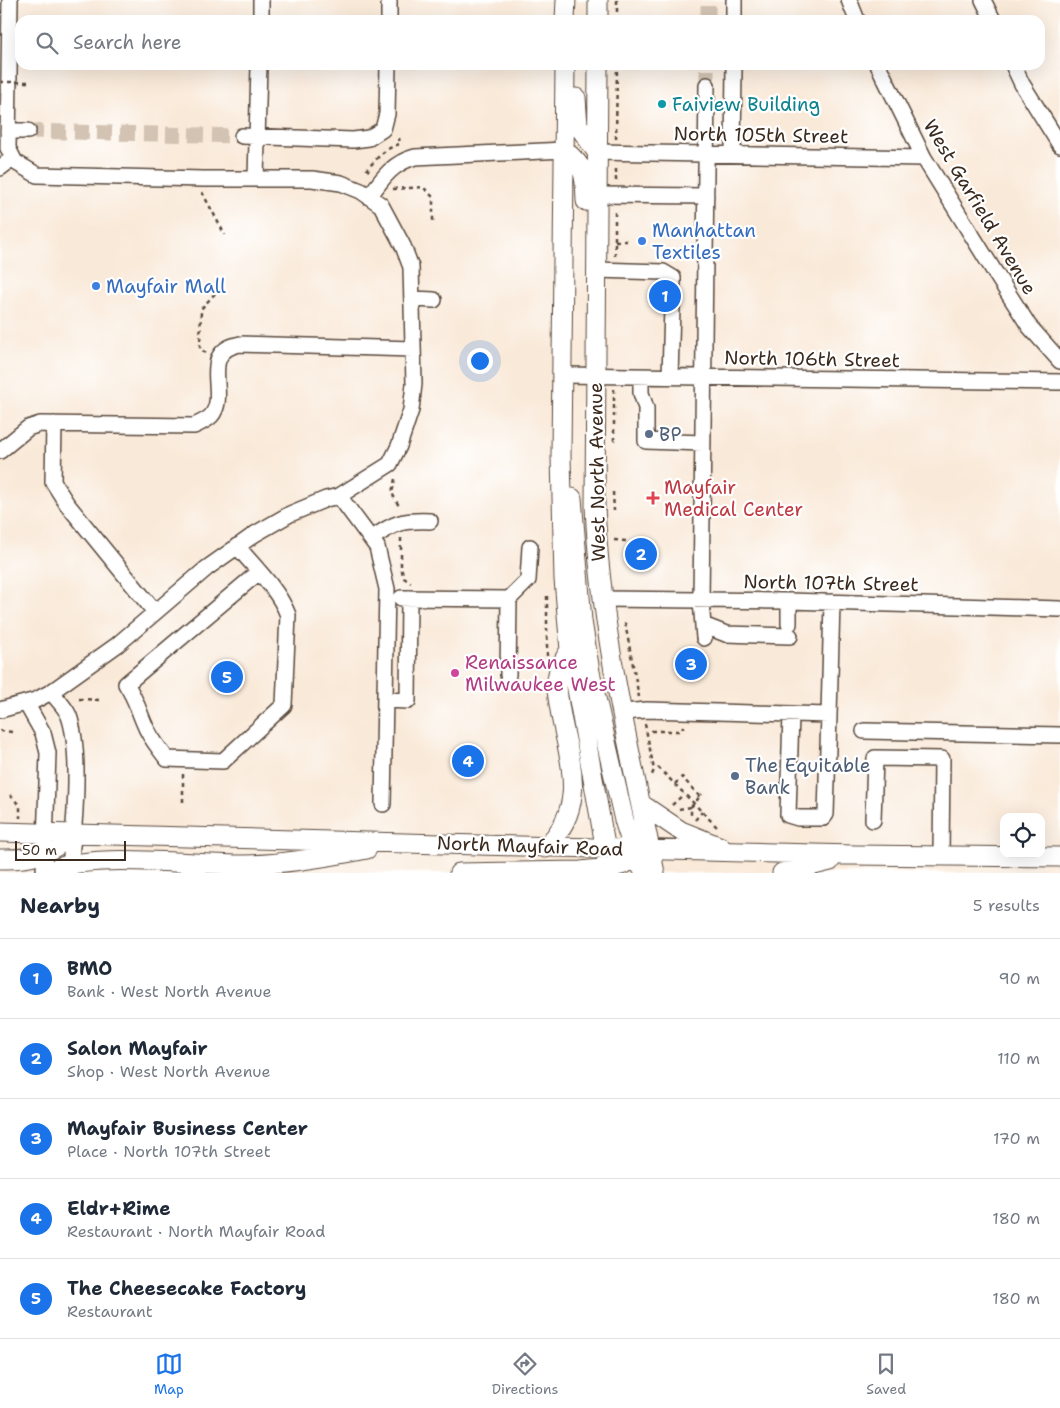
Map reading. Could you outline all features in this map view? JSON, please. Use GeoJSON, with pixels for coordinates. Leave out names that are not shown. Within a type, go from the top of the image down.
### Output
{"type":"FeatureCollection","features":[{"type":"Feature","properties":{"kind":"main road"},"geometry":{"type":"LineString","coordinates":[[565,15],[566,0]]}},
{"type":"Feature","properties":{"kind":"main road"},"geometry":{"type":"LineString","coordinates":[[598,0],[598,15]]}},
{"type":"Feature","properties":{"kind":"main road","name":"West North Avenue"},"geometry":{"type":"LineString","coordinates":[[565,70],[561,456],[562,524],[570,650],[605,849],[629,863],[655,873]]}},
{"type":"Feature","properties":{"kind":"main road"},"geometry":{"type":"LineString","coordinates":[[572,70],[578,125],[597,152]]}},
{"type":"Feature","properties":{"kind":"main road","name":"West North Avenue"},"geometry":{"type":"LineString","coordinates":[[598,70],[595,505],[602,599],[641,804],[629,863]]}},
{"type":"Feature","properties":{"kind":"main road"},"geometry":{"type":"LineString","coordinates":[[564,150],[580,163],[586,185],[585,269],[596,327]]}},
{"type":"Feature","properties":{"kind":"main road"},"geometry":{"type":"LineString","coordinates":[[460,873],[581,871],[629,863],[590,672],[578,573],[574,505],[561,456]]}},
{"type":"Feature","properties":{"kind":"main road"},"geometry":{"type":"LineString","coordinates":[[545,848],[566,822],[572,801],[571,767],[557,692],[558,673],[570,650]]}},
{"type":"Feature","properties":{"kind":"main road"},"geometry":{"type":"LineString","coordinates":[[641,804],[681,831],[736,852]]}},
{"type":"Feature","properties":{"kind":"main road","name":"North Mayfair Road"},"geometry":{"type":"LineString","coordinates":[[0,832],[605,849],[629,863],[736,852],[1060,857]]}},
{"type":"Feature","properties":{"kind":"main road"},"geometry":{"type":"LineString","coordinates":[[0,859],[20,859],[45,854],[74,834]]}},
{"type":"Feature","properties":{"kind":"main road"},"geometry":{"type":"LineString","coordinates":[[49,873],[56,867],[69,868],[107,861],[246,865],[314,860],[403,843]]}},
{"type":"Feature","properties":{"kind":"main road"},"geometry":{"type":"LineString","coordinates":[[782,873],[853,855]]}},
{"type":"Feature","properties":{"kind":"street"},"geometry":{"type":"LineString","coordinates":[[261,15],[262,0]]}},
{"type":"Feature","properties":{"kind":"street"},"geometry":{"type":"LineString","coordinates":[[389,0],[389,15]]}},
{"type":"Feature","properties":{"kind":"street"},"geometry":{"type":"LineString","coordinates":[[734,0],[734,15]]}},
{"type":"Feature","properties":{"kind":"street"},"geometry":{"type":"LineString","coordinates":[[849,0],[855,15]]}},
{"type":"Feature","properties":{"kind":"street"},"geometry":{"type":"LineString","coordinates":[[983,0],[990,15]]}},
{"type":"Feature","properties":{"kind":"street"},"geometry":{"type":"LineString","coordinates":[[0,710],[26,703],[52,692],[117,645],[207,568],[237,546],[290,514],[326,498],[339,496],[390,464],[399,446],[411,410],[414,384],[412,270],[403,246],[380,205],[369,197],[341,183],[312,179],[203,179],[36,175],[6,163],[15,50],[7,1]]}},
{"type":"Feature","properties":{"kind":"street"},"geometry":{"type":"LineString","coordinates":[[256,179],[260,70]]}},
{"type":"Feature","properties":{"kind":"street"},"geometry":{"type":"LineString","coordinates":[[242,136],[353,140],[370,138],[383,129],[387,114],[388,70]]}},
{"type":"Feature","properties":{"kind":"street"},"geometry":{"type":"LineString","coordinates":[[733,154],[734,70]]}},
{"type":"Feature","properties":{"kind":"street","name":"West Garfield Avenue"},"geometry":{"type":"LineString","coordinates":[[880,70],[924,158],[1029,326],[1060,361]]}},
{"type":"Feature","properties":{"kind":"street"},"geometry":{"type":"LineString","coordinates":[[1016,70],[1022,84],[1060,145]]}},
{"type":"Feature","properties":{"kind":"street"},"geometry":{"type":"LineString","coordinates":[[707,85],[701,602],[704,631],[726,634],[789,630],[789,601]]}},
{"type":"Feature","properties":{"kind":"street"},"geometry":{"type":"LineString","coordinates":[[8,132],[28,131]]}},
{"type":"Feature","properties":{"kind":"street"},"geometry":{"type":"LineString","coordinates":[[369,197],[393,167],[402,160],[415,157],[564,150]]}},
{"type":"Feature","properties":{"kind":"street","name":"North 105th Street"},"geometry":{"type":"LineString","coordinates":[[597,152],[924,158]]}},
{"type":"Feature","properties":{"kind":"street"},"geometry":{"type":"LineString","coordinates":[[597,195],[706,196]]}},
{"type":"Feature","properties":{"kind":"street"},"geometry":{"type":"LineString","coordinates":[[596,270],[663,272],[673,278],[673,284]]}},
{"type":"Feature","properties":{"kind":"street"},"geometry":{"type":"LineString","coordinates":[[413,299],[434,300]]}},
{"type":"Feature","properties":{"kind":"street"},"geometry":{"type":"LineString","coordinates":[[670,377],[672,307]]}},
{"type":"Feature","properties":{"kind":"street"},"geometry":{"type":"LineString","coordinates":[[0,451],[28,428],[40,424],[194,426],[212,415],[216,406],[217,362],[222,353],[231,346],[240,344],[414,349]]}},
{"type":"Feature","properties":{"kind":"street","name":"North 106th Street"},"geometry":{"type":"LineString","coordinates":[[563,375],[1060,382]]}},
{"type":"Feature","properties":{"kind":"street"},"geometry":{"type":"LineString","coordinates":[[641,377],[641,394],[646,408],[646,441],[703,443]]}},
{"type":"Feature","properties":{"kind":"street"},"geometry":{"type":"LineString","coordinates":[[54,424],[53,482],[67,504],[155,612]]}},
{"type":"Feature","properties":{"kind":"street"},"geometry":{"type":"LineString","coordinates":[[339,496],[377,547],[387,590],[383,804]]}},
{"type":"Feature","properties":{"kind":"street"},"geometry":{"type":"LineString","coordinates":[[371,539],[392,524],[405,520],[430,521]]}},
{"type":"Feature","properties":{"kind":"street"},"geometry":{"type":"LineString","coordinates":[[237,546],[259,572],[283,601],[288,615],[284,705],[223,761],[167,760],[152,740],[144,724],[137,701],[126,684],[259,572]]}},
{"type":"Feature","properties":{"kind":"street"},"geometry":{"type":"LineString","coordinates":[[508,675],[509,599],[528,580],[530,547]]}},
{"type":"Feature","properties":{"kind":"street"},"geometry":{"type":"LineString","coordinates":[[387,598],[509,599]]}},
{"type":"Feature","properties":{"kind":"street"},"geometry":{"type":"LineString","coordinates":[[385,700],[408,701],[409,598]]}},
{"type":"Feature","properties":{"kind":"street","name":"North 107th Street"},"geometry":{"type":"LineString","coordinates":[[602,599],[701,602],[789,601],[1060,609]]}},
{"type":"Feature","properties":{"kind":"street"},"geometry":{"type":"LineString","coordinates":[[791,714],[788,815],[798,818],[825,817],[832,602]]}},
{"type":"Feature","properties":{"kind":"street"},"geometry":{"type":"LineString","coordinates":[[52,692],[69,716],[75,749],[74,834],[69,868]]}},
{"type":"Feature","properties":{"kind":"street"},"geometry":{"type":"LineString","coordinates":[[26,703],[43,732],[48,753],[44,873]]}},
{"type":"Feature","properties":{"kind":"street"},"geometry":{"type":"LineString","coordinates":[[623,712],[647,710],[829,716]]}},
{"type":"Feature","properties":{"kind":"street"},"geometry":{"type":"LineString","coordinates":[[864,731],[1060,735]]}},
{"type":"Feature","properties":{"kind":"street"},"geometry":{"type":"LineString","coordinates":[[873,820],[875,758],[942,759],[941,856]]}},
{"type":"Feature","properties":{"kind":"path"},"geometry":{"type":"LineString","coordinates":[[617,0],[617,15]]}},
{"type":"Feature","properties":{"kind":"path"},"geometry":{"type":"LineString","coordinates":[[616,138],[617,70]]}},
{"type":"Feature","properties":{"kind":"path"},"geometry":{"type":"LineString","coordinates":[[0,82],[29,82]]}},
{"type":"Feature","properties":{"kind":"path"},"geometry":{"type":"LineString","coordinates":[[372,174],[367,169],[389,147],[400,144],[400,138]]}},
{"type":"Feature","properties":{"kind":"path"},"geometry":{"type":"LineString","coordinates":[[616,170],[616,188]]}},
{"type":"Feature","properties":{"kind":"path"},"geometry":{"type":"LineString","coordinates":[[203,179],[202,193],[225,236]]}},
{"type":"Feature","properties":{"kind":"path"},"geometry":{"type":"LineString","coordinates":[[389,189],[423,187],[433,197],[433,221]]}},
{"type":"Feature","properties":{"kind":"path"},"geometry":{"type":"LineString","coordinates":[[615,205],[615,258]]}},
{"type":"Feature","properties":{"kind":"path"},"geometry":{"type":"LineString","coordinates":[[609,241],[628,241]]}},
{"type":"Feature","properties":{"kind":"path"},"geometry":{"type":"LineString","coordinates":[[200,349],[201,309],[219,289]]}},
{"type":"Feature","properties":{"kind":"path"},"geometry":{"type":"LineString","coordinates":[[614,395],[614,444]]}},
{"type":"Feature","properties":{"kind":"path"},"geometry":{"type":"LineString","coordinates":[[613,413],[618,412]]}},
{"type":"Feature","properties":{"kind":"path"},"geometry":{"type":"LineString","coordinates":[[613,426],[618,426]]}},
{"type":"Feature","properties":{"kind":"path"},"geometry":{"type":"LineString","coordinates":[[397,473],[392,493],[400,506],[400,512]]}},
{"type":"Feature","properties":{"kind":"path"},"geometry":{"type":"LineString","coordinates":[[613,486],[614,512]]}},
{"type":"Feature","properties":{"kind":"path"},"geometry":{"type":"LineString","coordinates":[[614,530],[615,550]]}},
{"type":"Feature","properties":{"kind":"path"},"geometry":{"type":"LineString","coordinates":[[400,532],[401,568],[404,578],[418,584]]}},
{"type":"Feature","properties":{"kind":"path"},"geometry":{"type":"LineString","coordinates":[[610,540],[626,541]]}},
{"type":"Feature","properties":{"kind":"path"},"geometry":{"type":"LineString","coordinates":[[625,622],[640,703]]}},
{"type":"Feature","properties":{"kind":"path"},"geometry":{"type":"LineString","coordinates":[[80,700],[101,700]]}},
{"type":"Feature","properties":{"kind":"path"},"geometry":{"type":"LineString","coordinates":[[0,730],[13,732]]}},
{"type":"Feature","properties":{"kind":"path"},"geometry":{"type":"LineString","coordinates":[[182,802],[184,760]]}},
{"type":"Feature","properties":{"kind":"path"},"geometry":{"type":"LineString","coordinates":[[658,767],[721,832]]}},
{"type":"Feature","properties":{"kind":"path"},"geometry":{"type":"LineString","coordinates":[[675,784],[682,777],[701,795],[691,807],[691,819]]}},
{"type":"Feature","properties":{"kind":"path"},"geometry":{"type":"LineString","coordinates":[[669,808],[684,794]]}},
{"type":"Feature","properties":{"kind":"path"},"geometry":{"type":"LineString","coordinates":[[10,795],[20,806],[20,818]]}},
{"type":"Feature","properties":{"kind":"path"},"geometry":{"type":"LineString","coordinates":[[678,809],[691,807]]}},
{"type":"Feature","properties":{"kind":"tunnel"},"geometry":{"type":"LineString","coordinates":[[708,0],[708,15]]}},
{"type":"Feature","properties":{"kind":"tunnel"},"geometry":{"type":"LineString","coordinates":[[707,70],[707,85]]}},
{"type":"Feature","properties":{"kind":"tunnel"},"geometry":{"type":"LineString","coordinates":[[28,131],[242,136]]}},
{"type":"Feature","properties":{"kind":"tunnel"},"geometry":{"type":"LineString","coordinates":[[672,307],[673,284]]}},
{"type":"Feature","properties":{"kind":"place","name":"Faiview Building"},"geometry":{"type":"Point","coordinates":[662,104]}},
{"type":"Feature","properties":{"kind":"place","name":"Manhattan Textiles"},"geometry":{"type":"Point","coordinates":[642,241]}},
{"type":"Feature","properties":{"kind":"place","name":"Mayfair Mall"},"geometry":{"type":"Point","coordinates":[96,286]}},
{"type":"Feature","properties":{"kind":"place","name":"BMO"},"geometry":{"type":"Point","coordinates":[665,296]}},
{"type":"Feature","properties":{"kind":"place","name":"BP"},"geometry":{"type":"Point","coordinates":[649,434]}},
{"type":"Feature","properties":{"kind":"place","name":"Mayfair Medical Center"},"geometry":{"type":"Point","coordinates":[653,498]}},
{"type":"Feature","properties":{"kind":"place","name":"Salon Mayfair"},"geometry":{"type":"Point","coordinates":[641,554]}},
{"type":"Feature","properties":{"kind":"place","name":"Mayfair Business Center"},"geometry":{"type":"Point","coordinates":[691,664]}},
{"type":"Feature","properties":{"kind":"place","name":"Renaissance Milwaukee West"},"geometry":{"type":"Point","coordinates":[455,673]}},
{"type":"Feature","properties":{"kind":"place","name":"The Cheesecake Factory"},"geometry":{"type":"Point","coordinates":[227,677]}},
{"type":"Feature","properties":{"kind":"place","name":"Eldr+Rime"},"geometry":{"type":"Point","coordinates":[468,761]}},
{"type":"Feature","properties":{"kind":"place","name":"The Equitable Bank"},"geometry":{"type":"Point","coordinates":[735,776]}}]}
